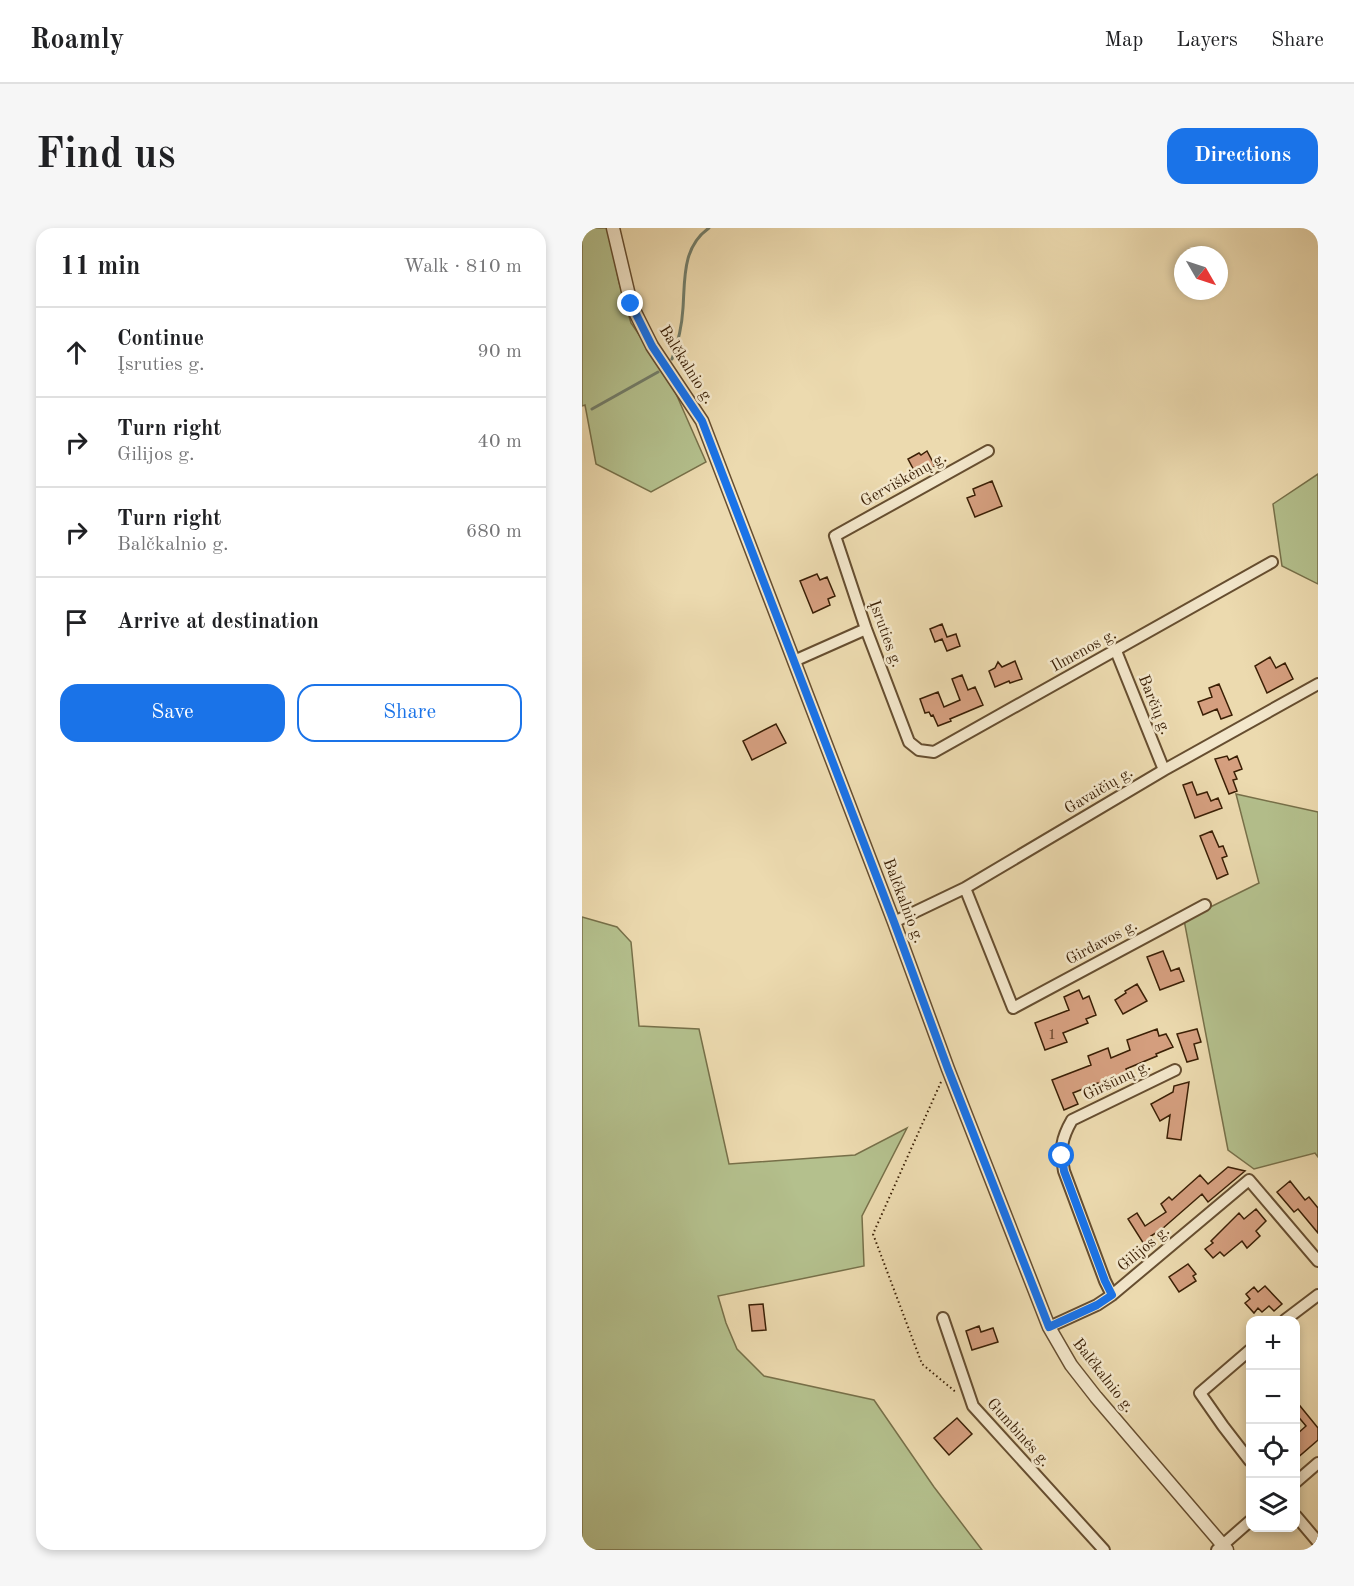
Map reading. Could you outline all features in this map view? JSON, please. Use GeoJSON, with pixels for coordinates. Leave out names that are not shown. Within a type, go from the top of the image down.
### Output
{"type":"FeatureCollection","features":[{"type":"Feature","properties":{"kind":"street","name":"Balčkalnio g."},"geometry":{"type":"LineString","coordinates":[[613,228],[631,304],[652,346],[702,421],[948,1069],[1049,1327],[1071,1365],[1096,1397],[1222,1548]]}},
{"type":"Feature","properties":{"kind":"street","name":"Gerviškėnų g."},"geometry":{"type":"LineString","coordinates":[[835,536],[988,451]]}},
{"type":"Feature","properties":{"kind":"street","name":"Įsruties g."},"geometry":{"type":"LineString","coordinates":[[835,536],[866,629],[909,742]]}},
{"type":"Feature","properties":{"kind":"street","name":"Ilmenos g."},"geometry":{"type":"LineString","coordinates":[[909,742],[919,750],[934,752],[1272,562]]}},
{"type":"Feature","properties":{"kind":"street"},"geometry":{"type":"LineString","coordinates":[[794,661],[866,629]]}},
{"type":"Feature","properties":{"kind":"street","name":"Barčių g."},"geometry":{"type":"LineString","coordinates":[[1116,651],[1164,770]]}},
{"type":"Feature","properties":{"kind":"street","name":"Gavaičių g."},"geometry":{"type":"LineString","coordinates":[[894,922],[965,888],[1164,770],[1318,684]]}},
{"type":"Feature","properties":{"kind":"street","name":"Girdavos g."},"geometry":{"type":"LineString","coordinates":[[965,888],[1013,1008],[1204,905]]}},
{"type":"Feature","properties":{"kind":"street","name":"Giršūnų g."},"geometry":{"type":"LineString","coordinates":[[1112,1295],[1064,1171],[1063,1136],[1072,1120],[1175,1070]]}},
{"type":"Feature","properties":{"kind":"street","name":"Gilijos g."},"geometry":{"type":"LineString","coordinates":[[1049,1327],[1097,1305],[1112,1295],[1249,1180],[1318,1261]]}},
{"type":"Feature","properties":{"kind":"street"},"geometry":{"type":"LineString","coordinates":[[1290,1316],[1318,1295]]}},
{"type":"Feature","properties":{"kind":"street","name":"Gumbinės g."},"geometry":{"type":"LineString","coordinates":[[943,1318],[974,1406],[1104,1550]]}},
{"type":"Feature","properties":{"kind":"street"},"geometry":{"type":"LineString","coordinates":[[1246,1354],[1200,1393],[1246,1455]]}},
{"type":"Feature","properties":{"kind":"street"},"geometry":{"type":"LineString","coordinates":[[1300,1479],[1318,1463]]}},
{"type":"Feature","properties":{"kind":"street"},"geometry":{"type":"LineString","coordinates":[[1300,1521],[1318,1542]]}},
{"type":"Feature","properties":{"kind":"street"},"geometry":{"type":"LineString","coordinates":[[1222,1548],[1246,1526]]}},
{"type":"Feature","properties":{"kind":"path"},"geometry":{"type":"LineString","coordinates":[[948,1069],[873,1234],[922,1364],[974,1406]]}},
{"type":"Feature","properties":{"kind":"green space"},"geometry":{"type":"Polygon","coordinates":[[[582,228],[608,228],[619,282],[631,323],[670,380],[706,462],[651,492],[596,464],[585,405],[582,406],[582,228]]]}},
{"type":"Feature","properties":{"kind":"green space"},"geometry":{"type":"Polygon","coordinates":[[[1318,474],[1318,584],[1282,566],[1273,504],[1318,474]]]}},
{"type":"Feature","properties":{"kind":"green space"},"geometry":{"type":"Polygon","coordinates":[[[1236,794],[1318,812],[1318,1157],[1315,1153],[1254,1169],[1228,1150],[1184,920],[1259,883],[1236,794]]]}},
{"type":"Feature","properties":{"kind":"green space"},"geometry":{"type":"Polygon","coordinates":[[[582,917],[617,927],[631,942],[639,1026],[699,1029],[729,1164],[855,1155],[907,1128],[862,1216],[864,1266],[718,1296],[737,1349],[764,1376],[874,1400],[934,1487],[982,1550],[582,1550],[582,917]]]}},
{"type":"Feature","properties":{"kind":"building"},"geometry":{"type":"Polygon","coordinates":[[[927,451],[935,466],[917,476],[908,459],[927,451]]]}},
{"type":"Feature","properties":{"kind":"building"},"geometry":{"type":"Polygon","coordinates":[[[992,481],[1002,506],[975,517],[967,498],[975,495],[973,489],[992,481]]]}},
{"type":"Feature","properties":{"kind":"building"},"geometry":{"type":"Polygon","coordinates":[[[817,574],[820,580],[827,577],[835,596],[828,599],[830,605],[813,613],[800,581],[817,574]]]}},
{"type":"Feature","properties":{"kind":"building"},"geometry":{"type":"Polygon","coordinates":[[[942,624],[947,637],[956,634],[960,646],[947,651],[942,639],[935,642],[930,629],[942,624]]]}},
{"type":"Feature","properties":{"kind":"building"},"geometry":{"type":"Polygon","coordinates":[[[1270,657],[1276,668],[1285,663],[1293,679],[1267,693],[1255,666],[1270,657]]]}},
{"type":"Feature","properties":{"kind":"building"},"geometry":{"type":"Polygon","coordinates":[[[1015,661],[1022,679],[995,687],[989,671],[995,668],[998,662],[1002,667],[1015,661]]]}},
{"type":"Feature","properties":{"kind":"building"},"geometry":{"type":"Polygon","coordinates":[[[962,675],[968,690],[975,687],[983,705],[938,726],[933,715],[931,716],[929,712],[925,713],[920,699],[938,692],[944,707],[960,700],[952,679],[962,675]]]}},
{"type":"Feature","properties":{"kind":"building"},"geometry":{"type":"Polygon","coordinates":[[[1219,684],[1232,715],[1221,719],[1217,709],[1203,715],[1198,702],[1212,697],[1209,688],[1219,684]]]}},
{"type":"Feature","properties":{"kind":"building"},"geometry":{"type":"Polygon","coordinates":[[[776,724],[786,743],[752,760],[743,741],[776,724]]]}},
{"type":"Feature","properties":{"kind":"building"},"geometry":{"type":"Polygon","coordinates":[[[1227,756],[1229,760],[1237,756],[1242,769],[1234,772],[1237,779],[1233,780],[1237,791],[1229,794],[1215,759],[1227,756]]]}},
{"type":"Feature","properties":{"kind":"building"},"geometry":{"type":"Polygon","coordinates":[[[1192,782],[1197,795],[1207,792],[1211,801],[1218,798],[1222,808],[1195,818],[1183,785],[1192,782]]]}},
{"type":"Feature","properties":{"kind":"building"},"geometry":{"type":"Polygon","coordinates":[[[1212,831],[1219,847],[1223,846],[1227,856],[1222,858],[1228,874],[1217,879],[1200,836],[1212,831]]]}},
{"type":"Feature","properties":{"kind":"building"},"geometry":{"type":"Polygon","coordinates":[[[1163,951],[1171,971],[1179,968],[1184,981],[1160,990],[1147,957],[1163,951]]]}},
{"type":"Feature","properties":{"kind":"building"},"geometry":{"type":"Polygon","coordinates":[[[1137,984],[1147,1001],[1123,1014],[1115,1000],[1137,984]]]}},
{"type":"Feature","properties":{"kind":"building"},"geometry":{"type":"Polygon","coordinates":[[[1079,990],[1083,999],[1089,996],[1096,1015],[1086,1019],[1088,1023],[1063,1033],[1067,1042],[1045,1050],[1035,1023],[1069,1010],[1064,997],[1079,990]]]}},
{"type":"Feature","properties":{"kind":"building"},"geometry":{"type":"Polygon","coordinates":[[[1157,1029],[1159,1036],[1166,1034],[1173,1047],[1126,1069],[1128,1074],[1116,1078],[1118,1082],[1103,1088],[1102,1084],[1098,1083],[1073,1093],[1078,1104],[1064,1110],[1052,1080],[1091,1065],[1088,1056],[1108,1048],[1111,1058],[1130,1050],[1127,1040],[1157,1029]]]}},
{"type":"Feature","properties":{"kind":"building"},"geometry":{"type":"Polygon","coordinates":[[[1197,1029],[1201,1042],[1194,1044],[1198,1059],[1187,1062],[1177,1034],[1197,1029]]]}},
{"type":"Feature","properties":{"kind":"building"},"geometry":{"type":"Polygon","coordinates":[[[1189,1082],[1181,1140],[1167,1138],[1170,1115],[1160,1121],[1151,1104],[1173,1092],[1174,1086],[1189,1082]]]}},
{"type":"Feature","properties":{"kind":"building"},"geometry":{"type":"Polygon","coordinates":[[[1228,1167],[1245,1171],[1208,1202],[1202,1194],[1151,1236],[1156,1243],[1147,1249],[1128,1219],[1137,1213],[1145,1226],[1166,1212],[1161,1204],[1169,1197],[1172,1200],[1200,1175],[1208,1184],[1228,1167]]]}},
{"type":"Feature","properties":{"kind":"building"},"geometry":{"type":"Polygon","coordinates":[[[1290,1181],[1305,1200],[1309,1197],[1318,1208],[1318,1233],[1298,1209],[1294,1212],[1277,1192],[1290,1181]]]}},
{"type":"Feature","properties":{"kind":"building"},"geometry":{"type":"Polygon","coordinates":[[[1256,1209],[1266,1221],[1256,1231],[1260,1236],[1247,1248],[1242,1241],[1224,1256],[1220,1252],[1213,1258],[1205,1249],[1213,1243],[1211,1241],[1239,1213],[1244,1219],[1256,1209]]]}},
{"type":"Feature","properties":{"kind":"building"},"geometry":{"type":"Polygon","coordinates":[[[1188,1264],[1196,1274],[1193,1276],[1196,1281],[1179,1292],[1169,1277],[1188,1264]]]}},
{"type":"Feature","properties":{"kind":"building"},"geometry":{"type":"Polygon","coordinates":[[[1265,1286],[1282,1304],[1274,1311],[1269,1306],[1262,1312],[1258,1308],[1254,1313],[1245,1303],[1250,1299],[1246,1294],[1254,1287],[1258,1292],[1265,1286]]]}},
{"type":"Feature","properties":{"kind":"building"},"geometry":{"type":"Polygon","coordinates":[[[763,1304],[766,1330],[752,1331],[749,1305],[763,1304]]]}},
{"type":"Feature","properties":{"kind":"building"},"geometry":{"type":"Polygon","coordinates":[[[979,1326],[981,1332],[993,1328],[998,1342],[972,1350],[966,1331],[979,1326]]]}},
{"type":"Feature","properties":{"kind":"building"},"geometry":{"type":"Polygon","coordinates":[[[1300,1406],[1318,1428],[1318,1440],[1300,1456],[1300,1431],[1306,1426],[1300,1419],[1300,1406]]]}},
{"type":"Feature","properties":{"kind":"building"},"geometry":{"type":"Polygon","coordinates":[[[957,1418],[972,1434],[949,1455],[934,1438],[957,1418]]]}},
{"type":"Feature","properties":{"kind":"waterway"},"geometry":{"type":"LineString","coordinates":[[672,359],[681,327],[689,254],[700,236],[709,228]]}},
{"type":"Feature","properties":{"kind":"waterway"},"geometry":{"type":"LineString","coordinates":[[592,409],[658,372]]}},
{"type":"Feature","properties":{"kind":"route"},"geometry":{"type":"LineString","coordinates":[[631,304],[652,346],[702,421],[948,1069],[1049,1327],[1097,1305],[1112,1295],[1064,1171],[1062,1156]]}}]}
